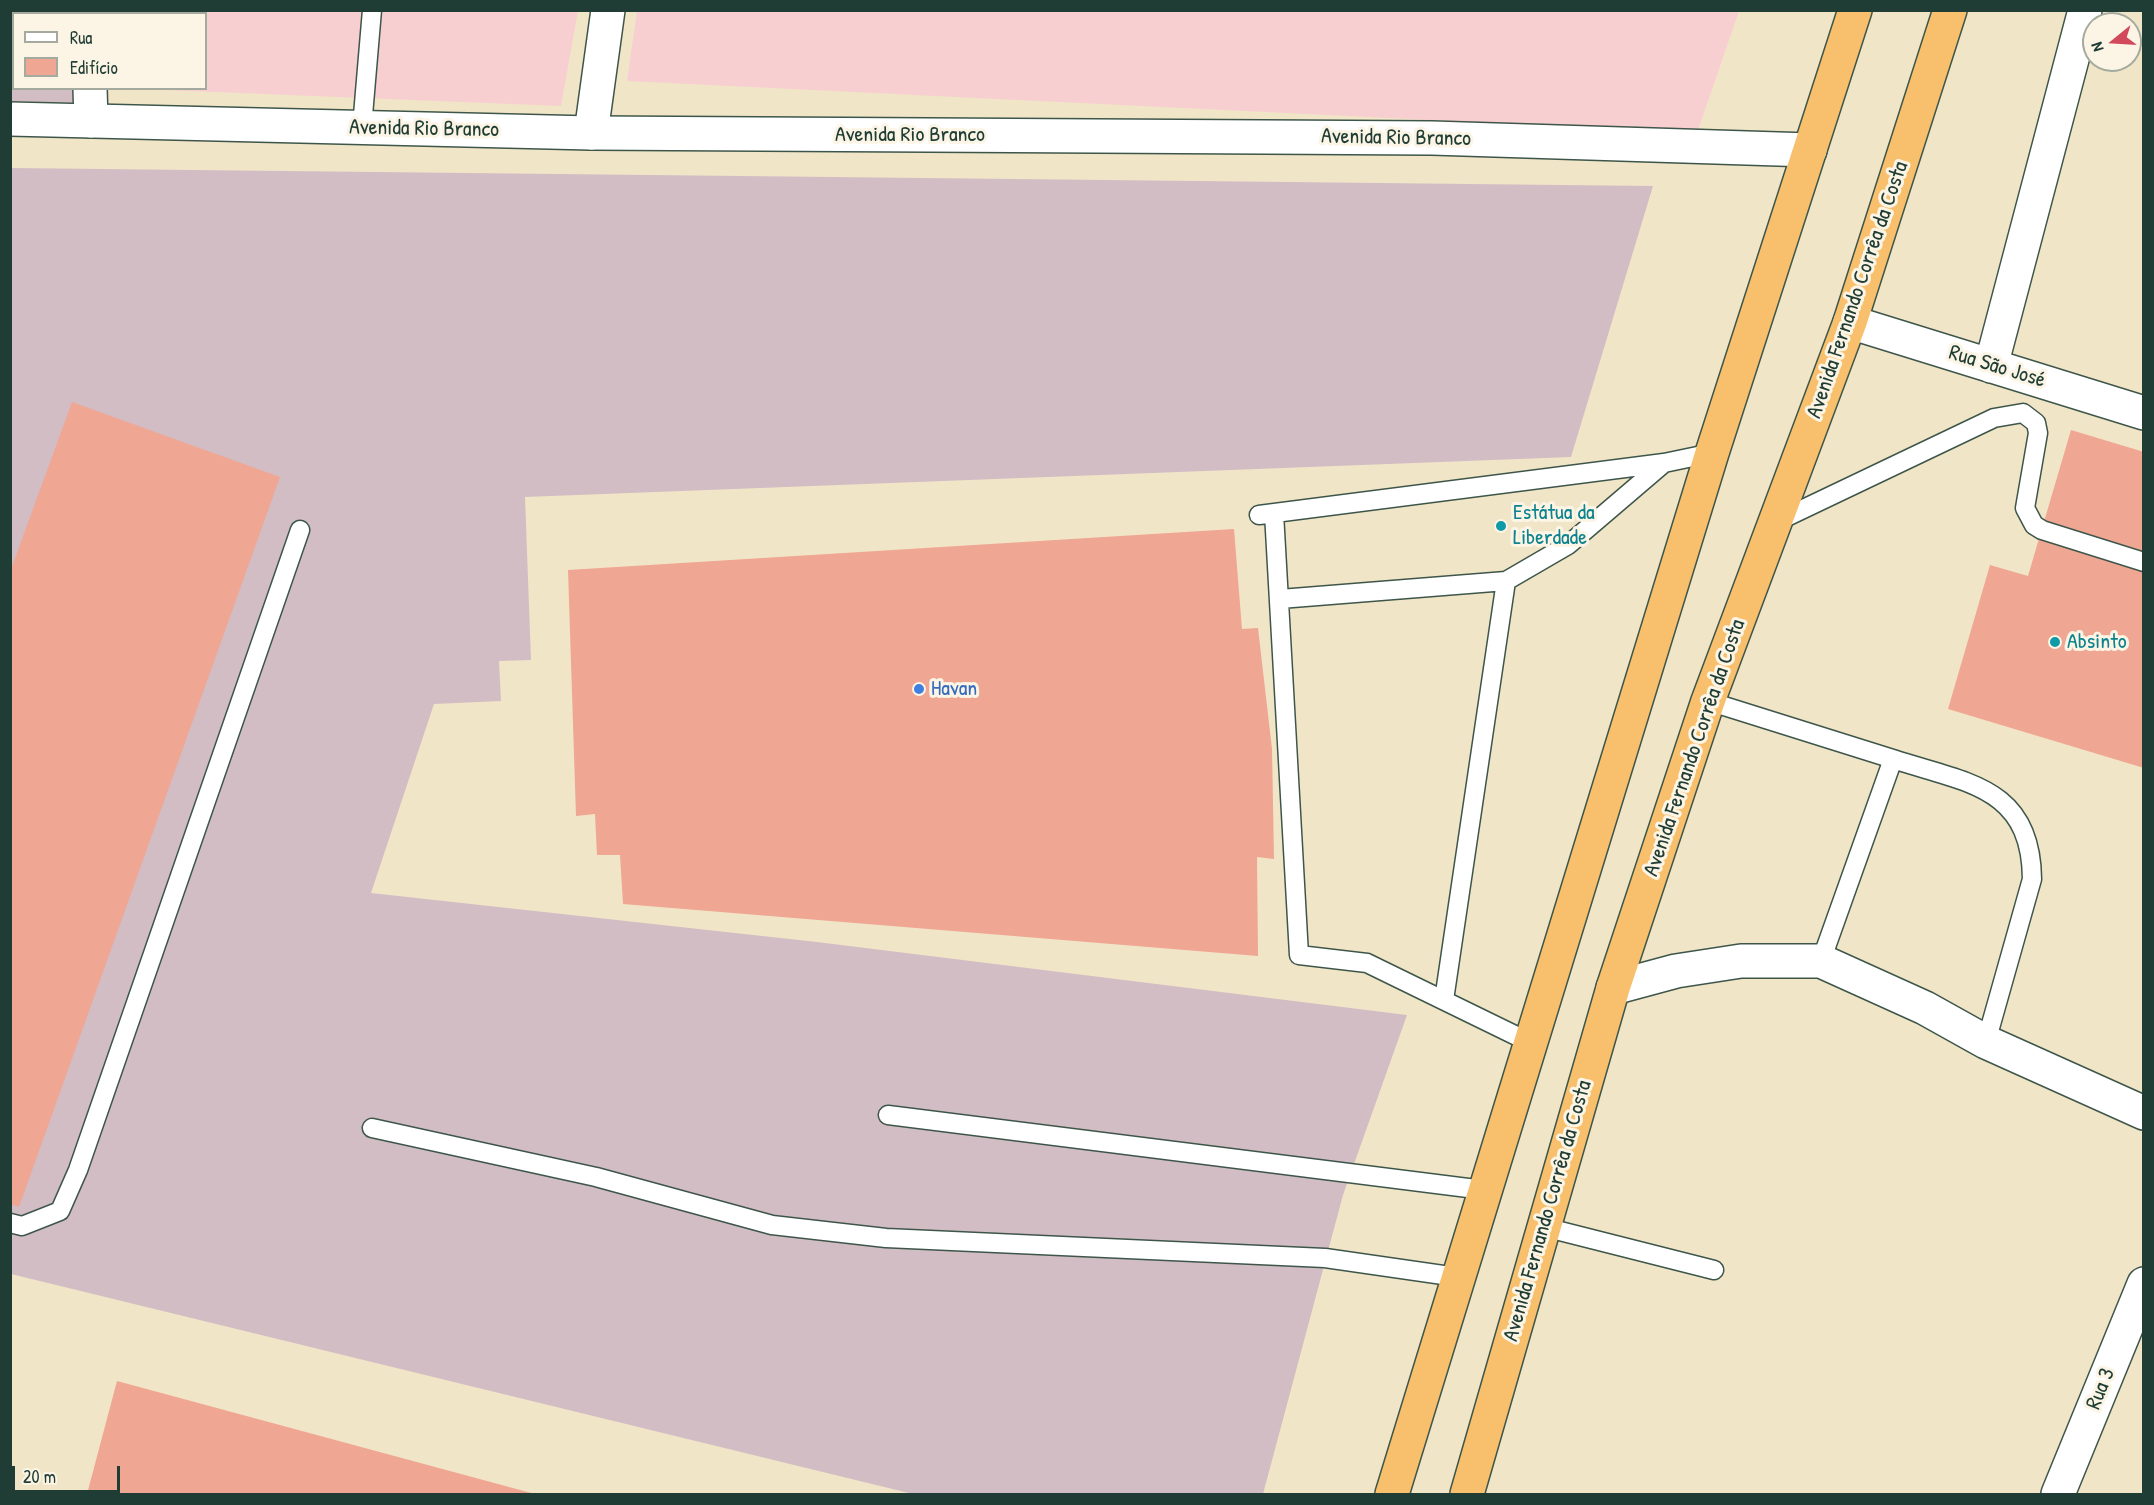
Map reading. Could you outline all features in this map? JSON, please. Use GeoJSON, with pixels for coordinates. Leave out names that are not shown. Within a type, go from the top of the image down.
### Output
{"type":"FeatureCollection","features":[{"type":"Feature","properties":{"kind":"highway"},"geometry":{"type":"LineString","coordinates":[[1392,1494],[1712,453],[1855,10]]}},
{"type":"Feature","properties":{"kind":"highway","name":"Avenida Fernando Corrêa da Costa"},"geometry":{"type":"LineString","coordinates":[[1467,1494],[1613,988],[1708,701],[1850,322],[1950,10]]}},
{"type":"Feature","properties":{"kind":"street"},"geometry":{"type":"LineString","coordinates":[[591,133],[608,10]]}},
{"type":"Feature","properties":{"kind":"street"},"geometry":{"type":"LineString","coordinates":[[1991,366],[2085,10]]}},
{"type":"Feature","properties":{"kind":"street"},"geometry":{"type":"LineString","coordinates":[[90,90],[91,121]]}},
{"type":"Feature","properties":{"kind":"street","name":"Avenida Rio Branco"},"geometry":{"type":"LineString","coordinates":[[10,119],[591,133],[1432,138],[1810,150]]}},
{"type":"Feature","properties":{"kind":"street","name":"Rua São José"},"geometry":{"type":"LineString","coordinates":[[1850,322],[2144,413]]}},
{"type":"Feature","properties":{"kind":"street"},"geometry":{"type":"LineString","coordinates":[[1613,988],[1677,971],[1741,961],[1821,961],[1925,1008],[1986,1042],[2144,1113]]}},
{"type":"Feature","properties":{"kind":"street","name":"Rua 3"},"geometry":{"type":"LineString","coordinates":[[2058,1494],[2144,1284]]}},
{"type":"Feature","properties":{"kind":"lane"},"geometry":{"type":"LineString","coordinates":[[362,128],[372,10]]}},
{"type":"Feature","properties":{"kind":"lane"},"geometry":{"type":"LineString","coordinates":[[1776,522],[1994,418],[2022,413],[2037,423],[2038,434],[2025,508],[2034,525],[2042,530],[2144,562]]}},
{"type":"Feature","properties":{"kind":"lane"},"geometry":{"type":"LineString","coordinates":[[1531,1043],[1367,963],[1299,955],[1280,599],[1267,514],[1664,463],[1712,453]]}},
{"type":"Feature","properties":{"kind":"lane"},"geometry":{"type":"LineString","coordinates":[[1280,599],[1506,580],[1568,545],[1664,463]]}},
{"type":"Feature","properties":{"kind":"lane"},"geometry":{"type":"LineString","coordinates":[[10,1224],[22,1226],[60,1211],[86,1148],[300,530]]}},
{"type":"Feature","properties":{"kind":"lane"},"geometry":{"type":"LineString","coordinates":[[1444,1000],[1506,580]]}},
{"type":"Feature","properties":{"kind":"lane"},"geometry":{"type":"LineString","coordinates":[[1708,701],[1989,790],[2010,808],[2025,832],[2032,855],[2032,879],[1986,1042]]}},
{"type":"Feature","properties":{"kind":"lane"},"geometry":{"type":"LineString","coordinates":[[1821,961],[1893,759]]}},
{"type":"Feature","properties":{"kind":"lane"},"geometry":{"type":"LineString","coordinates":[[888,1115],[1485,1190]]}},
{"type":"Feature","properties":{"kind":"lane"},"geometry":{"type":"LineString","coordinates":[[372,1128],[596,1176],[772,1225],[886,1238],[1325,1258],[1458,1277]]}},
{"type":"Feature","properties":{"kind":"lane"},"geometry":{"type":"LineString","coordinates":[[1544,1227],[1714,1270]]}},
{"type":"Feature","properties":{"kind":"shaded area"},"geometry":{"type":"Polygon","coordinates":[[[11,11],[72,11],[12,12],[12,90],[73,90],[73,103],[11,101],[11,11]]]}},
{"type":"Feature","properties":{"kind":"shaded area"},"geometry":{"type":"Polygon","coordinates":[[[578,11],[561,106],[165,90],[207,90],[207,12],[111,12],[578,11]]]}},
{"type":"Feature","properties":{"kind":"shaded area"},"geometry":{"type":"Polygon","coordinates":[[[637,11],[1739,11],[1697,133],[627,81],[637,11]]]}},
{"type":"Feature","properties":{"kind":"shaded area"},"geometry":{"type":"Polygon","coordinates":[[[11,168],[1653,186],[1571,457],[525,497],[531,660],[499,661],[501,701],[434,704],[371,893],[817,942],[1407,1015],[1343,1195],[1263,1494],[913,1494],[11,1274],[11,168]]]}},
{"type":"Feature","properties":{"kind":"building"},"geometry":{"type":"Polygon","coordinates":[[[72,402],[280,477],[19,1207],[10,1204],[10,572],[72,402]]]}},
{"type":"Feature","properties":{"kind":"building","name":"Absinto"},"geometry":{"type":"Polygon","coordinates":[[[2071,430],[2144,452],[2144,768],[1948,709],[1990,565],[2028,576],[2071,430]]]}},
{"type":"Feature","properties":{"kind":"building","name":"Havan"},"geometry":{"type":"Polygon","coordinates":[[[1234,529],[1242,629],[1258,628],[1272,749],[1274,859],[1257,857],[1258,956],[623,904],[620,855],[597,855],[595,814],[576,816],[568,570],[1234,529]]]}},
{"type":"Feature","properties":{"kind":"building"},"geometry":{"type":"Polygon","coordinates":[[[117,1381],[535,1494],[87,1494],[117,1381]]]}},
{"type":"Feature","properties":{"kind":"place","name":"Estátua da Liberdade"},"geometry":{"type":"Point","coordinates":[1501,526]}},
{"type":"Feature","properties":{"kind":"place","name":"Absinto"},"geometry":{"type":"Point","coordinates":[2055,642]}},
{"type":"Feature","properties":{"kind":"place","name":"Havan"},"geometry":{"type":"Point","coordinates":[919,689]}}]}
